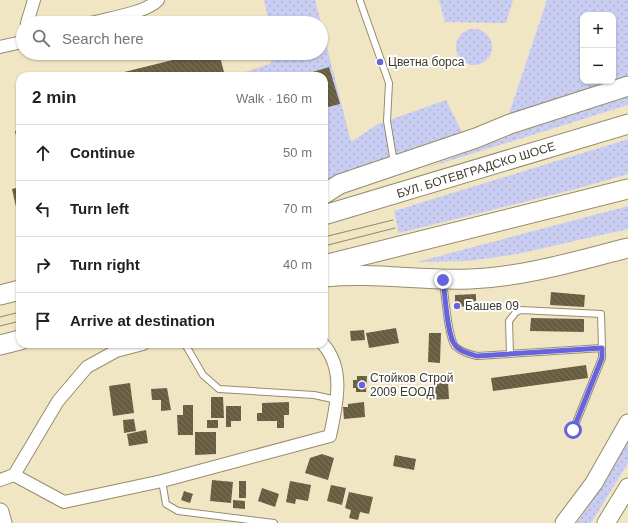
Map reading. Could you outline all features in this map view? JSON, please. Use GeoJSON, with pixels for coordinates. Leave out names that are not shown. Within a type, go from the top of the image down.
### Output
{"type":"FeatureCollection","features":[{"type":"Feature","properties":{"kind":"main road"},"geometry":{"type":"LineString","coordinates":[[328,192],[340,184],[517,122],[628,86]]}},
{"type":"Feature","properties":{"kind":"main road","name":"БУЛ. БОТЕВГРАДСКО ШОСЕ"},"geometry":{"type":"LineString","coordinates":[[328,214],[628,124]]}},
{"type":"Feature","properties":{"kind":"main road"},"geometry":{"type":"LineString","coordinates":[[328,264],[628,189]]}},
{"type":"Feature","properties":{"kind":"main road"},"geometry":{"type":"LineString","coordinates":[[328,277],[366,275],[443,280],[494,278],[528,272],[628,248]]}},
{"type":"Feature","properties":{"kind":"main road"},"geometry":{"type":"LineString","coordinates":[[0,295],[16,291]]}},
{"type":"Feature","properties":{"kind":"main road"},"geometry":{"type":"LineString","coordinates":[[0,345],[16,341]]}},
{"type":"Feature","properties":{"kind":"street"},"geometry":{"type":"LineString","coordinates":[[29,16],[34,0]]}},
{"type":"Feature","properties":{"kind":"street"},"geometry":{"type":"LineString","coordinates":[[115,16],[153,5],[158,0]]}},
{"type":"Feature","properties":{"kind":"street"},"geometry":{"type":"LineString","coordinates":[[0,47],[16,43]]}},
{"type":"Feature","properties":{"kind":"street"},"geometry":{"type":"LineString","coordinates":[[0,480],[14,475],[58,401],[87,368],[116,351],[128,348]]}},
{"type":"Feature","properties":{"kind":"street"},"geometry":{"type":"LineString","coordinates":[[14,475],[64,502],[162,481],[330,436],[337,400],[338,377],[327,348]]}},
{"type":"Feature","properties":{"kind":"street"},"geometry":{"type":"LineString","coordinates":[[564,523],[594,483],[628,423]]}},
{"type":"Feature","properties":{"kind":"street"},"geometry":{"type":"LineString","coordinates":[[606,523],[628,487]]}},
{"type":"Feature","properties":{"kind":"street"},"geometry":{"type":"LineString","coordinates":[[0,512],[3,523]]}},
{"type":"Feature","properties":{"kind":"lane"},"geometry":{"type":"LineString","coordinates":[[360,1],[389,83],[387,121],[394,166]]}},
{"type":"Feature","properties":{"kind":"lane"},"geometry":{"type":"LineString","coordinates":[[443,280],[450,334],[455,345],[465,353],[477,356],[602,348]]}},
{"type":"Feature","properties":{"kind":"lane"},"geometry":{"type":"LineString","coordinates":[[510,354],[509,321],[516,312],[521,310],[601,314],[602,358],[573,430]]}},
{"type":"Feature","properties":{"kind":"lane"},"geometry":{"type":"LineString","coordinates":[[187,348],[202,375],[218,389],[314,395],[337,400]]}},
{"type":"Feature","properties":{"kind":"lane"},"geometry":{"type":"LineString","coordinates":[[162,481],[166,504],[178,511],[274,523]]}},
{"type":"Feature","properties":{"kind":"shaded area"},"geometry":{"type":"Polygon","coordinates":[[[264,0],[315,0],[319,16],[267,16],[264,0]]]}},
{"type":"Feature","properties":{"kind":"shaded area"},"geometry":{"type":"Polygon","coordinates":[[[439,0],[513,0],[506,23],[445,22],[439,0]]]}},
{"type":"Feature","properties":{"kind":"shaded area"},"geometry":{"type":"Polygon","coordinates":[[[547,0],[628,0],[628,76],[616,80],[616,12],[580,12],[580,84],[605,84],[508,117],[547,0]]]}},
{"type":"Feature","properties":{"kind":"shaded area"},"geometry":{"type":"Polygon","coordinates":[[[478,29],[487,34],[491,40],[491,54],[487,60],[478,65],[470,65],[461,60],[457,54],[456,43],[461,34],[467,30],[478,29]]]}},
{"type":"Feature","properties":{"kind":"shaded area"},"geometry":{"type":"Polygon","coordinates":[[[328,52],[351,142],[378,124],[446,100],[462,132],[328,182],[328,72],[245,72],[270,64],[272,60],[328,60],[328,52]]]}},
{"type":"Feature","properties":{"kind":"shaded area"},"geometry":{"type":"Polygon","coordinates":[[[628,93],[628,105],[423,169],[586,106],[628,93]]]}},
{"type":"Feature","properties":{"kind":"shaded area"},"geometry":{"type":"Polygon","coordinates":[[[628,139],[628,174],[576,189],[399,233],[394,211],[628,139]]]}},
{"type":"Feature","properties":{"kind":"shaded area"},"geometry":{"type":"Polygon","coordinates":[[[628,206],[628,229],[517,254],[469,261],[417,262],[628,206]]]}},
{"type":"Feature","properties":{"kind":"shaded area"},"geometry":{"type":"Polygon","coordinates":[[[628,439],[628,463],[591,523],[577,523],[609,475],[628,439]]]}},
{"type":"Feature","properties":{"kind":"building"},"geometry":{"type":"Polygon","coordinates":[[[173,60],[221,60],[224,72],[124,72],[173,60]]]}},
{"type":"Feature","properties":{"kind":"building"},"geometry":{"type":"Polygon","coordinates":[[[329,67],[340,104],[328,107],[328,72],[313,72],[329,67]]]}},
{"type":"Feature","properties":{"kind":"building"},"geometry":{"type":"Polygon","coordinates":[[[16,188],[16,207],[12,189],[16,188]]]}},
{"type":"Feature","properties":{"kind":"building"},"geometry":{"type":"Polygon","coordinates":[[[551,292],[585,295],[584,307],[550,305],[551,292]]]}},
{"type":"Feature","properties":{"kind":"building"},"geometry":{"type":"Polygon","coordinates":[[[476,294],[476,306],[455,307],[455,295],[476,294]]]}},
{"type":"Feature","properties":{"kind":"building"},"geometry":{"type":"Polygon","coordinates":[[[531,318],[584,319],[584,332],[530,331],[531,318]]]}},
{"type":"Feature","properties":{"kind":"building"},"geometry":{"type":"Polygon","coordinates":[[[396,328],[399,343],[369,348],[366,333],[396,328]]]}},
{"type":"Feature","properties":{"kind":"building"},"geometry":{"type":"Polygon","coordinates":[[[364,330],[365,340],[351,341],[350,331],[364,330]]]}},
{"type":"Feature","properties":{"kind":"building"},"geometry":{"type":"Polygon","coordinates":[[[429,333],[441,333],[440,363],[428,362],[429,333]]]}},
{"type":"Feature","properties":{"kind":"building"},"geometry":{"type":"Polygon","coordinates":[[[586,365],[588,378],[493,391],[491,378],[586,365]]]}},
{"type":"Feature","properties":{"kind":"building"},"geometry":{"type":"Polygon","coordinates":[[[357,376],[367,376],[366,392],[356,392],[356,388],[353,388],[353,380],[357,380],[357,376]]]}},
{"type":"Feature","properties":{"kind":"building"},"geometry":{"type":"Polygon","coordinates":[[[448,381],[449,399],[428,400],[427,390],[435,390],[435,382],[448,381]]]}},
{"type":"Feature","properties":{"kind":"building"},"geometry":{"type":"Polygon","coordinates":[[[130,383],[134,413],[113,416],[109,386],[130,383]]]}},
{"type":"Feature","properties":{"kind":"building"},"geometry":{"type":"Polygon","coordinates":[[[167,388],[171,410],[161,411],[161,400],[152,400],[151,389],[167,388]]]}},
{"type":"Feature","properties":{"kind":"building"},"geometry":{"type":"Polygon","coordinates":[[[211,397],[223,397],[224,418],[211,418],[211,397]]]}},
{"type":"Feature","properties":{"kind":"building"},"geometry":{"type":"Polygon","coordinates":[[[289,402],[289,415],[284,415],[284,428],[277,428],[277,421],[257,421],[257,413],[262,413],[262,403],[289,402]]]}},
{"type":"Feature","properties":{"kind":"building"},"geometry":{"type":"Polygon","coordinates":[[[364,402],[365,417],[344,419],[343,407],[348,407],[348,404],[364,402]]]}},
{"type":"Feature","properties":{"kind":"building"},"geometry":{"type":"Polygon","coordinates":[[[183,405],[193,405],[193,435],[178,435],[177,415],[183,415],[183,405]]]}},
{"type":"Feature","properties":{"kind":"building"},"geometry":{"type":"Polygon","coordinates":[[[226,406],[241,406],[241,421],[231,421],[231,427],[226,427],[226,406]]]}},
{"type":"Feature","properties":{"kind":"building"},"geometry":{"type":"Polygon","coordinates":[[[134,419],[136,431],[124,433],[123,420],[134,419]]]}},
{"type":"Feature","properties":{"kind":"building"},"geometry":{"type":"Polygon","coordinates":[[[207,420],[218,420],[218,428],[207,428],[207,420]]]}},
{"type":"Feature","properties":{"kind":"building"},"geometry":{"type":"Polygon","coordinates":[[[146,430],[148,443],[129,446],[127,434],[146,430]]]}},
{"type":"Feature","properties":{"kind":"building"},"geometry":{"type":"Polygon","coordinates":[[[195,432],[216,432],[216,454],[195,455],[195,432]]]}},
{"type":"Feature","properties":{"kind":"building"},"geometry":{"type":"Polygon","coordinates":[[[322,454],[334,458],[328,480],[305,473],[310,458],[322,454]]]}},
{"type":"Feature","properties":{"kind":"building"},"geometry":{"type":"Polygon","coordinates":[[[395,455],[416,459],[414,470],[393,466],[395,455]]]}},
{"type":"Feature","properties":{"kind":"building"},"geometry":{"type":"Polygon","coordinates":[[[212,480],[233,482],[231,503],[210,501],[212,480]]]}},
{"type":"Feature","properties":{"kind":"building"},"geometry":{"type":"Polygon","coordinates":[[[239,481],[246,481],[246,498],[239,498],[239,481]]]}},
{"type":"Feature","properties":{"kind":"building"},"geometry":{"type":"Polygon","coordinates":[[[290,481],[311,485],[308,501],[296,499],[295,504],[286,502],[290,481]]]}},
{"type":"Feature","properties":{"kind":"building"},"geometry":{"type":"Polygon","coordinates":[[[331,485],[346,488],[342,505],[327,501],[331,485]]]}},
{"type":"Feature","properties":{"kind":"building"},"geometry":{"type":"Polygon","coordinates":[[[262,488],[279,494],[275,507],[258,501],[262,488]]]}},
{"type":"Feature","properties":{"kind":"building"},"geometry":{"type":"Polygon","coordinates":[[[184,491],[193,494],[190,503],[181,500],[184,491]]]}},
{"type":"Feature","properties":{"kind":"building"},"geometry":{"type":"Polygon","coordinates":[[[349,492],[373,497],[369,514],[360,512],[358,520],[349,518],[351,510],[345,508],[349,492]]]}},
{"type":"Feature","properties":{"kind":"building"},"geometry":{"type":"Polygon","coordinates":[[[233,500],[245,501],[245,509],[233,508],[233,500]]]}},
{"type":"Feature","properties":{"kind":"tram line"},"geometry":{"type":"LineString","coordinates":[[328,236],[393,220]]}},
{"type":"Feature","properties":{"kind":"tram line"},"geometry":{"type":"LineString","coordinates":[[328,245],[395,228]]}},
{"type":"Feature","properties":{"kind":"tram line"},"geometry":{"type":"LineString","coordinates":[[0,317],[16,313]]}},
{"type":"Feature","properties":{"kind":"tram line"},"geometry":{"type":"LineString","coordinates":[[0,326],[16,322]]}},
{"type":"Feature","properties":{"kind":"place","name":"Цветна борса"},"geometry":{"type":"Point","coordinates":[380,62]}},
{"type":"Feature","properties":{"kind":"place","name":"Башев 09"},"geometry":{"type":"Point","coordinates":[457,306]}},
{"type":"Feature","properties":{"kind":"place","name":"Стойков Строй 2009 ЕООД"},"geometry":{"type":"Point","coordinates":[362,385]}},
{"type":"Feature","properties":{"kind":"route"},"geometry":{"type":"LineString","coordinates":[[443,280],[450,334],[455,345],[465,353],[477,356],[602,348],[602,358],[573,430]]}}]}
